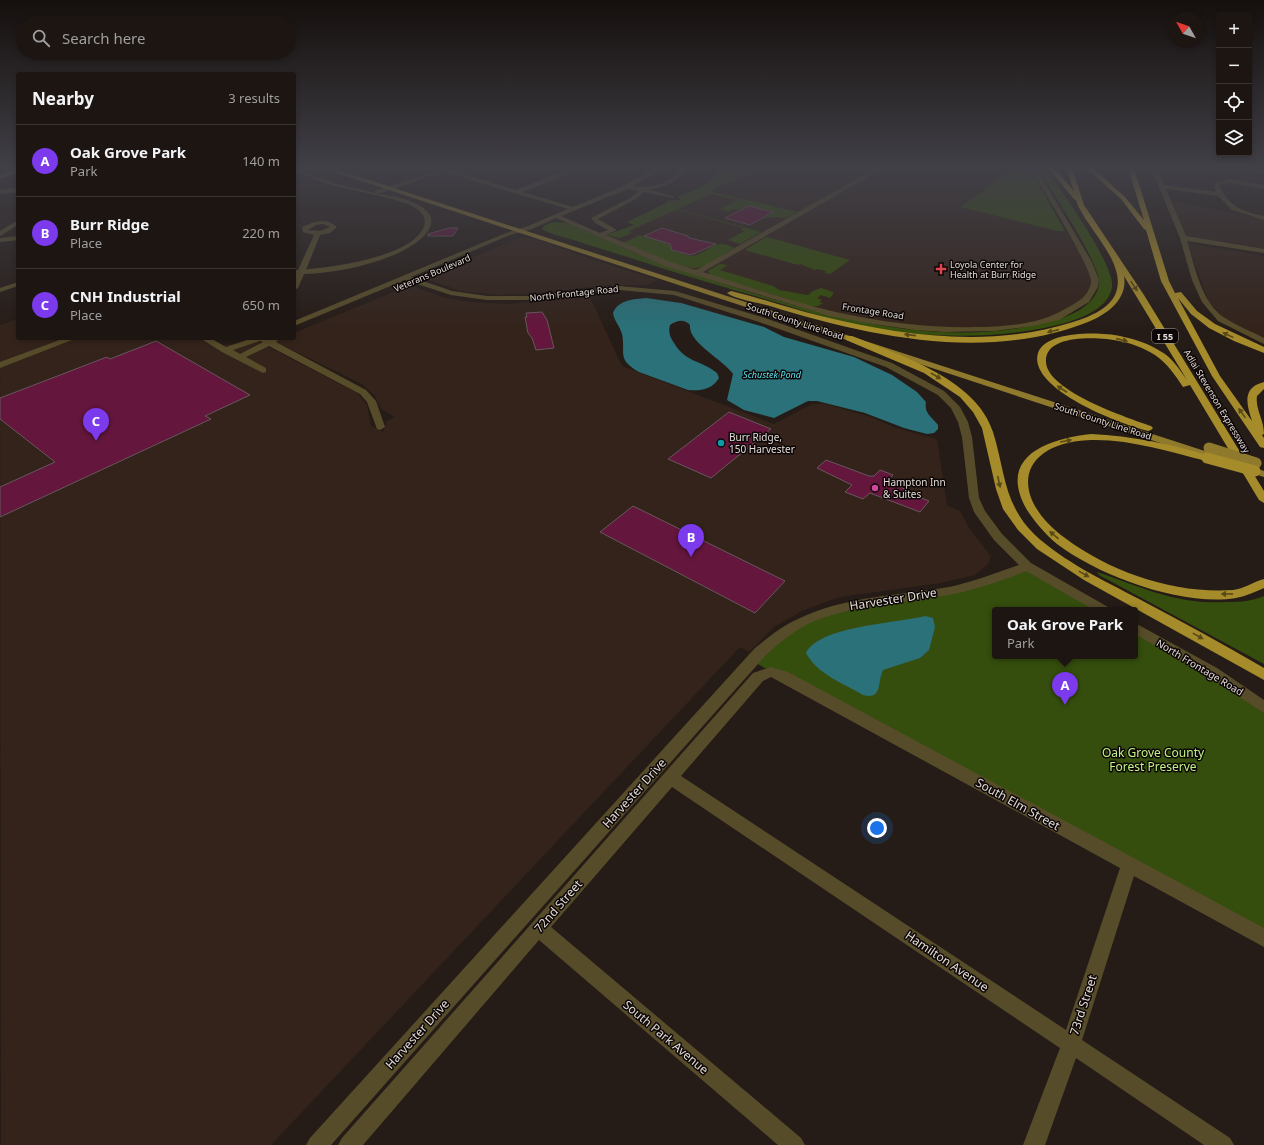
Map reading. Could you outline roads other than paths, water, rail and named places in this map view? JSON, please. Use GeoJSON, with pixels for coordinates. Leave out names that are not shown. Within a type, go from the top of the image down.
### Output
{"type":"FeatureCollection","features":[{"type":"Feature","properties":{"kind":"highway","name":"Adlai Stevenson Expressway"},"geometry":{"type":"LineString","coordinates":[[1092,221],[1140,294],[1264,500]]}},
{"type":"Feature","properties":{"kind":"highway"},"geometry":{"type":"LineString","coordinates":[[1140,221],[1150,234]]}},
{"type":"Feature","properties":{"kind":"highway","name":"Adlai Stevenson Expressway"},"geometry":{"type":"LineString","coordinates":[[1146,221],[1165,281],[1216,376],[1264,445]]}},
{"type":"Feature","properties":{"kind":"highway"},"geometry":{"type":"LineString","coordinates":[[731,293],[818,318],[886,332],[967,339],[1026,336],[1077,324],[1095,316],[1110,306],[1120,290],[1121,284],[1113,254]]}},
{"type":"Feature","properties":{"kind":"highway"},"geometry":{"type":"LineString","coordinates":[[1165,281],[1182,297],[1196,315],[1224,333],[1264,350]]}},
{"type":"Feature","properties":{"kind":"highway"},"geometry":{"type":"LineString","coordinates":[[1148,428],[1096,407],[1054,384],[1041,363],[1040,359],[1043,350],[1062,340],[1090,335],[1119,338],[1151,349],[1168,361],[1194,396],[1216,420]]}},
{"type":"Feature","properties":{"kind":"highway"},"geometry":{"type":"LineString","coordinates":[[849,338],[931,373],[954,388],[975,407],[987,427],[1006,506],[1017,522],[1038,544],[1077,570],[1224,650],[1264,675]]}},
{"type":"Feature","properties":{"kind":"highway"},"geometry":{"type":"LineString","coordinates":[[1264,385],[1258,388],[1252,395],[1251,404],[1264,440]]}},
{"type":"Feature","properties":{"kind":"highway"},"geometry":{"type":"LineString","coordinates":[[1261,468],[1208,454],[1136,440],[1110,438],[1064,441],[1050,445],[1037,452],[1025,465],[1022,475],[1025,496],[1033,513],[1058,538],[1094,562],[1134,580],[1161,587],[1216,594],[1233,594],[1264,583]]}},
{"type":"Feature","properties":{"kind":"main road","name":"South County Line Road"},"geometry":{"type":"LineString","coordinates":[[498,221],[849,338],[1208,454]]}},
{"type":"Feature","properties":{"kind":"main road","name":"South County Line Road"},"geometry":{"type":"LineString","coordinates":[[524,230],[731,293],[1148,428],[1208,454]]}},
{"type":"Feature","properties":{"kind":"street"},"geometry":{"type":"LineString","coordinates":[[297,272],[341,267],[380,258],[408,245],[424,232],[429,224],[429,221]]}},
{"type":"Feature","properties":{"kind":"street"},"geometry":{"type":"LineString","coordinates":[[524,230],[546,221]]}},
{"type":"Feature","properties":{"kind":"street","name":"Frontage Road"},"geometry":{"type":"LineString","coordinates":[[568,221],[643,254],[697,273],[818,310],[890,325],[944,330],[981,330],[1033,324],[1056,318],[1086,300],[1094,287],[1095,280],[1088,262],[1064,221]]}},
{"type":"Feature","properties":{"kind":"street"},"geometry":{"type":"LineString","coordinates":[[597,221],[614,230],[600,236]]}},
{"type":"Feature","properties":{"kind":"street"},"geometry":{"type":"LineString","coordinates":[[697,273],[787,221]]}},
{"type":"Feature","properties":{"kind":"street"},"geometry":{"type":"LineString","coordinates":[[1176,221],[1196,280],[1212,310],[1233,326],[1264,341]]}},
{"type":"Feature","properties":{"kind":"street"},"geometry":{"type":"LineString","coordinates":[[0,234],[16,223]]}},
{"type":"Feature","properties":{"kind":"street","name":"Veterans Boulevard"},"geometry":{"type":"LineString","coordinates":[[296,323],[515,237],[524,230]]}},
{"type":"Feature","properties":{"kind":"street"},"geometry":{"type":"LineString","coordinates":[[297,272],[318,234]]}},
{"type":"Feature","properties":{"kind":"street"},"geometry":{"type":"LineString","coordinates":[[0,240],[16,238]]}},
{"type":"Feature","properties":{"kind":"street"},"geometry":{"type":"LineString","coordinates":[[1183,240],[1264,251]]}},
{"type":"Feature","properties":{"kind":"street"},"geometry":{"type":"LineString","coordinates":[[1183,240],[1264,255]]}},
{"type":"Feature","properties":{"kind":"street","name":"Veterans Boulevard"},"geometry":{"type":"LineString","coordinates":[[296,330],[410,279]]}},
{"type":"Feature","properties":{"kind":"street","name":"North Frontage Road"},"geometry":{"type":"LineString","coordinates":[[410,279],[450,293],[487,298],[528,298],[619,288],[645,289],[675,293],[777,324],[863,354],[896,368],[941,393],[955,407],[963,422],[967,437],[974,498],[998,537],[1026,566],[1099,607]]}},
{"type":"Feature","properties":{"kind":"street"},"geometry":{"type":"LineString","coordinates":[[0,290],[16,285]]}},
{"type":"Feature","properties":{"kind":"street"},"geometry":{"type":"LineString","coordinates":[[0,365],[68,340]]}},
{"type":"Feature","properties":{"kind":"street"},"geometry":{"type":"LineString","coordinates":[[208,340],[263,370]]}},
{"type":"Feature","properties":{"kind":"street"},"geometry":{"type":"LineString","coordinates":[[225,350],[260,340]]}},
{"type":"Feature","properties":{"kind":"street"},"geometry":{"type":"LineString","coordinates":[[240,357],[263,340]]}},
{"type":"Feature","properties":{"kind":"street"},"geometry":{"type":"LineString","coordinates":[[266,340],[363,392],[371,401],[380,427]]}},
{"type":"Feature","properties":{"kind":"street","name":"Harvester Drive"},"geometry":{"type":"LineString","coordinates":[[317,1145],[752,661],[779,635],[806,619],[829,611],[868,602],[950,590],[992,579],[1026,566]]}},
{"type":"Feature","properties":{"kind":"street","name":"North Frontage Road"},"geometry":{"type":"LineString","coordinates":[[1138,630],[1212,672],[1264,708]]}},
{"type":"Feature","properties":{"kind":"street","name":"72nd Street"},"geometry":{"type":"LineString","coordinates":[[356,1142],[538,928],[758,677],[771,672]]}},
{"type":"Feature","properties":{"kind":"street","name":"South Elm Street"},"geometry":{"type":"LineString","coordinates":[[771,672],[783,676],[1264,938]]}},
{"type":"Feature","properties":{"kind":"street","name":"Hamilton Avenue"},"geometry":{"type":"LineString","coordinates":[[671,778],[1223,1145]]}},
{"type":"Feature","properties":{"kind":"street","name":"73rd Street"},"geometry":{"type":"LineString","coordinates":[[1034,1145],[1070,1044],[1129,865]]}},
{"type":"Feature","properties":{"kind":"street","name":"South Park Avenue"},"geometry":{"type":"LineString","coordinates":[[538,928],[794,1145]]}},
{"type":"Feature","properties":{"kind":"water","name":"Schustek Pond"},"geometry":{"type":"Polygon","coordinates":[[[646,298],[681,303],[764,327],[784,337],[854,357],[892,375],[917,392],[926,402],[926,410],[938,425],[938,429],[934,433],[927,434],[904,428],[865,413],[817,401],[808,401],[774,418],[744,410],[727,400],[733,374],[694,338],[690,325],[685,321],[677,321],[670,325],[669,332],[671,339],[689,358],[717,373],[719,378],[716,382],[705,389],[688,390],[639,372],[627,363],[623,355],[622,334],[613,313],[622,303],[646,298]]]}},
{"type":"Feature","properties":{"kind":"water"},"geometry":{"type":"Polygon","coordinates":[[[925,616],[933,618],[935,627],[929,650],[920,658],[883,670],[877,692],[874,695],[863,695],[831,677],[817,667],[806,653],[814,644],[826,637],[842,631],[925,616]]]}},
{"type":"Feature","properties":{"kind":"place","name":"Loyola Center for Health at Burr Ridge"},"geometry":{"type":"Point","coordinates":[941,269]}},
{"type":"Feature","properties":{"kind":"place","name":"CNH Industrial"},"geometry":{"type":"Point","coordinates":[96,441]}},
{"type":"Feature","properties":{"kind":"place","name":"Burr Ridge, 150 Harvester"},"geometry":{"type":"Point","coordinates":[721,443]}},
{"type":"Feature","properties":{"kind":"place","name":"Hampton Inn & Suites"},"geometry":{"type":"Point","coordinates":[875,488]}},
{"type":"Feature","properties":{"kind":"place","name":"Burr Ridge"},"geometry":{"type":"Point","coordinates":[691,557]}},
{"type":"Feature","properties":{"kind":"place","name":"Oak Grove Park"},"geometry":{"type":"Point","coordinates":[1065,705]}},
{"type":"Feature","properties":{"kind":"park label","name":"Oak Grove County Forest Preserve"},"geometry":{"type":"Point","coordinates":[1153,759]}}]}
